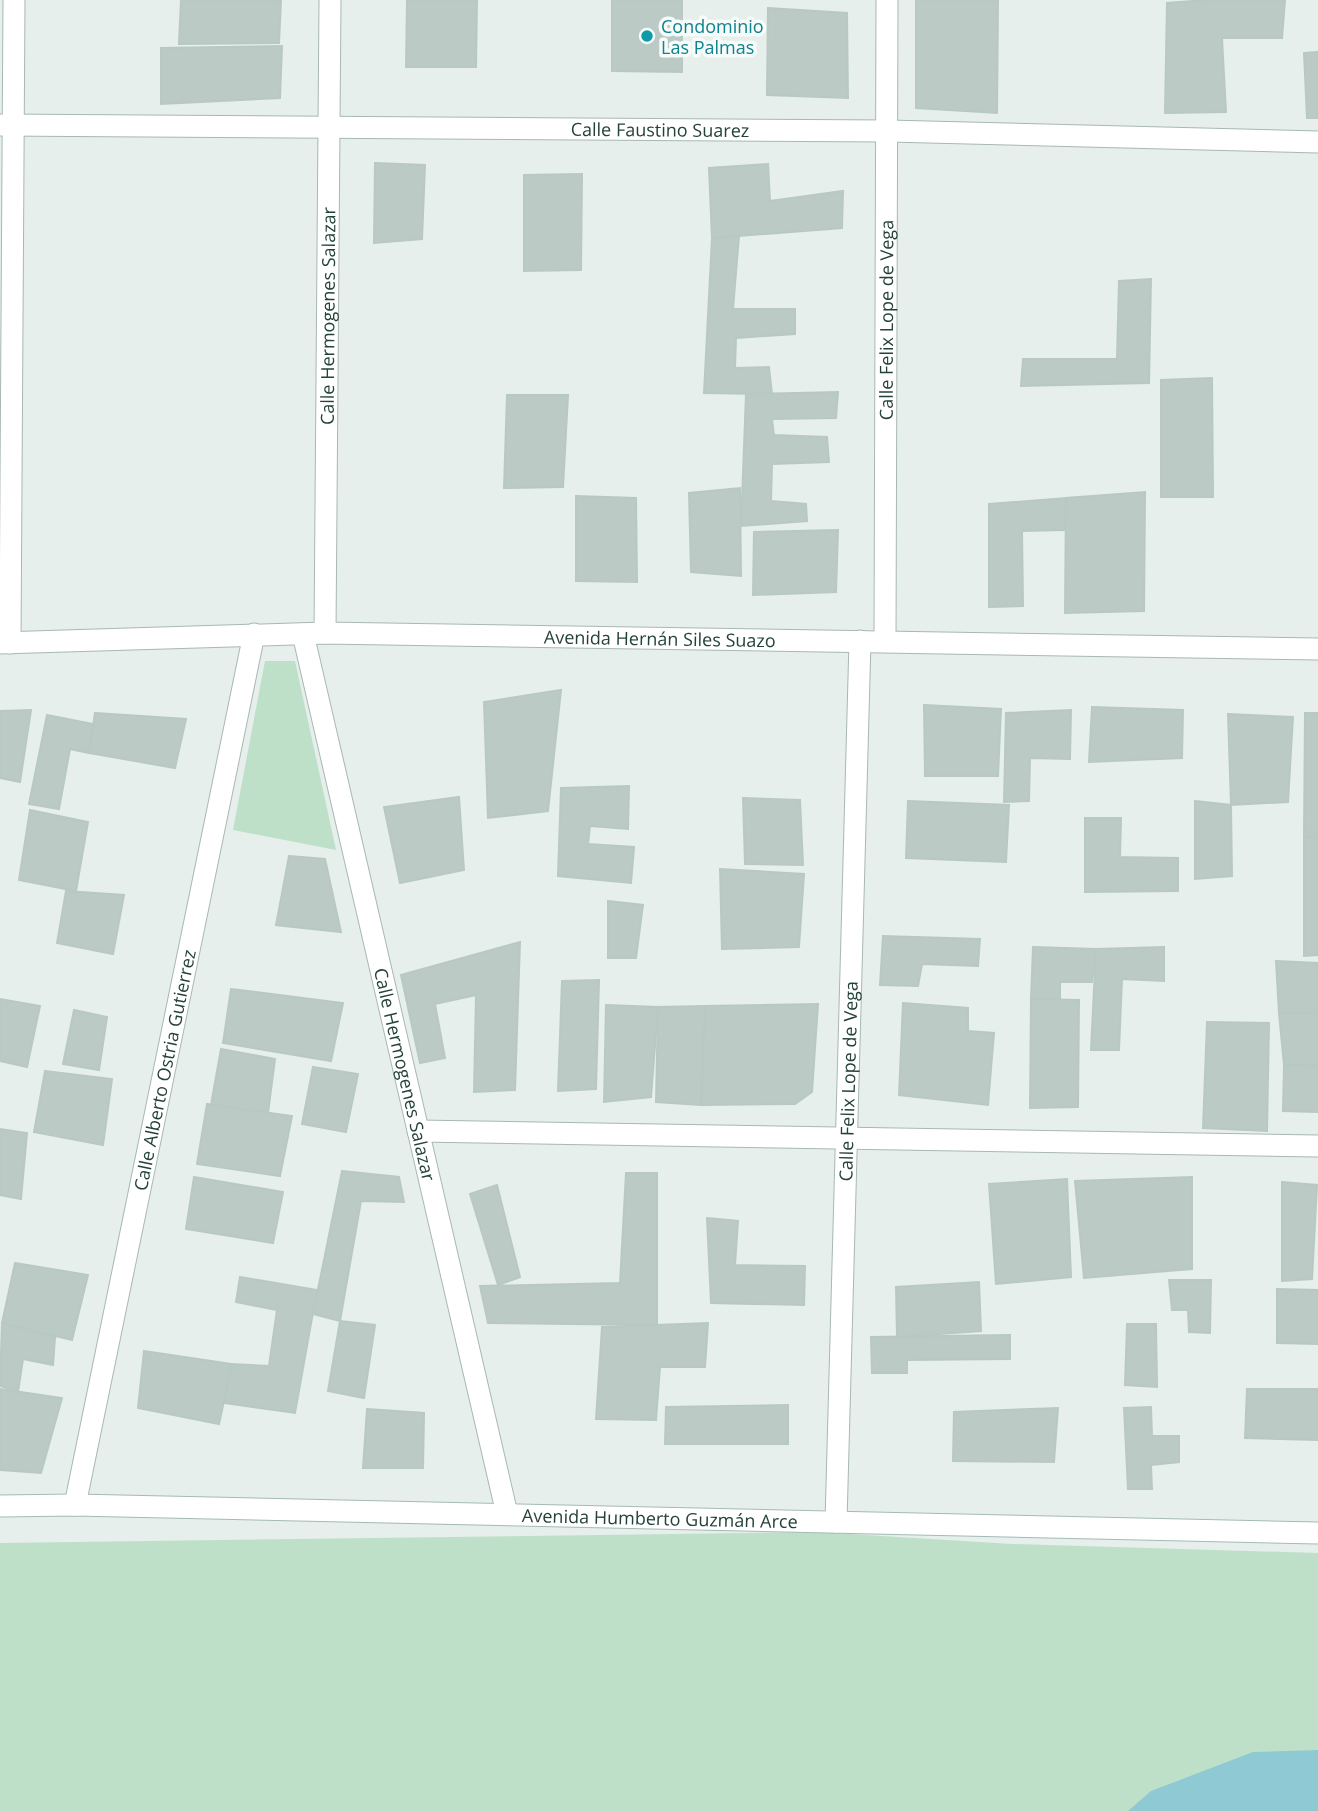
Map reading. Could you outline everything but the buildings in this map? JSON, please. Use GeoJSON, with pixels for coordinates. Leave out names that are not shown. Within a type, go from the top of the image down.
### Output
{"type":"FeatureCollection","features":[{"type":"Feature","properties":{"kind":"street"},"geometry":{"type":"LineString","coordinates":[[5,643],[6,125],[15,0]]}},
{"type":"Feature","properties":{"kind":"street","name":"Calle Hermogenes Salazar"},"geometry":{"type":"LineString","coordinates":[[325,634],[330,0]]}},
{"type":"Feature","properties":{"kind":"street","name":"Calle Felix Lope de Vega"},"geometry":{"type":"LineString","coordinates":[[885,640],[887,0]]}},
{"type":"Feature","properties":{"kind":"street","name":"Calle Faustino Suarez"},"geometry":{"type":"LineString","coordinates":[[6,125],[330,125],[888,131],[1318,142]]}},
{"type":"Feature","properties":{"kind":"street","name":"Calle Alberto Ostria Gutierrez"},"geometry":{"type":"LineString","coordinates":[[75,1505],[254,634]]}},
{"type":"Feature","properties":{"kind":"street","name":"Calle Hermogenes Salazar"},"geometry":{"type":"LineString","coordinates":[[303,634],[507,1514]]}},
{"type":"Feature","properties":{"kind":"street","name":"Avenida Hernán Siles Suazo"},"geometry":{"type":"LineString","coordinates":[[5,643],[325,634],[885,640],[1318,649]]}},
{"type":"Feature","properties":{"kind":"street","name":"Calle Felix Lope de Vega"},"geometry":{"type":"LineString","coordinates":[[836,1522],[860,640]]}},
{"type":"Feature","properties":{"kind":"street"},"geometry":{"type":"LineString","coordinates":[[418,1130],[1318,1146]]}},
{"type":"Feature","properties":{"kind":"street","name":"Avenida Humberto Guzmán Arce"},"geometry":{"type":"LineString","coordinates":[[0,1506],[75,1505],[1318,1533]]}},
{"type":"Feature","properties":{"kind":"green space"},"geometry":{"type":"Polygon","coordinates":[[[265,661],[295,661],[336,850],[233,830],[265,661]]]}},
{"type":"Feature","properties":{"kind":"green space"},"geometry":{"type":"Polygon","coordinates":[[[817,1532],[1012,1544],[1318,1553],[1318,1811],[0,1811],[0,1543],[817,1532]]]}},
{"type":"Feature","properties":{"kind":"water"},"geometry":{"type":"Polygon","coordinates":[[[1318,1750],[1318,1811],[1128,1811],[1151,1791],[1253,1752],[1318,1750]]]}},
{"type":"Feature","properties":{"kind":"place","name":"Condominio Las Palmas"},"geometry":{"type":"Point","coordinates":[647,36]}}]}
